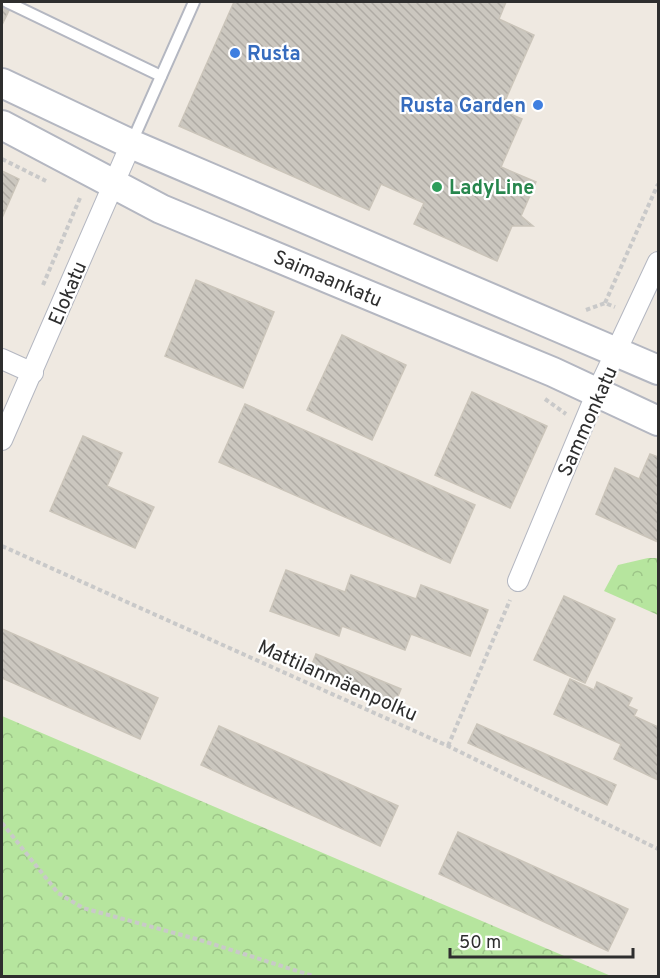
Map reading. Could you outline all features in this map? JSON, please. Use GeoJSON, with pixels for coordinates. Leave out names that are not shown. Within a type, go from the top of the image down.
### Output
{"type":"FeatureCollection","features":[{"type":"Feature","properties":{"kind":"main road"},"geometry":{"type":"LineString","coordinates":[[2,83],[131,144],[658,370]]}},
{"type":"Feature","properties":{"kind":"main road","name":"Saimaankatu"},"geometry":{"type":"LineString","coordinates":[[2,125],[161,208],[597,392],[658,421]]}},
{"type":"Feature","properties":{"kind":"street","name":"Elokatu"},"geometry":{"type":"LineString","coordinates":[[2,440],[131,144]]}},
{"type":"Feature","properties":{"kind":"street","name":"Sammonkatu"},"geometry":{"type":"LineString","coordinates":[[518,581],[597,392],[618,352],[658,262]]}},
{"type":"Feature","properties":{"kind":"street"},"geometry":{"type":"LineString","coordinates":[[2,359],[33,373]]}},
{"type":"Feature","properties":{"kind":"lane"},"geometry":{"type":"LineString","coordinates":[[7,2],[161,76]]}},
{"type":"Feature","properties":{"kind":"lane"},"geometry":{"type":"LineString","coordinates":[[131,144],[194,2]]}},
{"type":"Feature","properties":{"kind":"path"},"geometry":{"type":"LineString","coordinates":[[605,303],[658,184]]}},
{"type":"Feature","properties":{"kind":"path","name":"Mattilanmäenpolku"},"geometry":{"type":"LineString","coordinates":[[2,546],[448,746],[658,849]]}},
{"type":"Feature","properties":{"kind":"path"},"geometry":{"type":"LineString","coordinates":[[448,746],[518,581]]}},
{"type":"Feature","properties":{"kind":"path"},"geometry":{"type":"LineString","coordinates":[[2,824],[57,894],[82,908],[200,940],[313,976]]}},
{"type":"Feature","properties":{"kind":"green space"},"geometry":{"type":"Polygon","coordinates":[[[658,558],[658,615],[604,591],[618,565],[658,558]]]}},
{"type":"Feature","properties":{"kind":"green space"},"geometry":{"type":"Polygon","coordinates":[[[2,716],[611,976],[2,976],[2,716]]]}},
{"type":"Feature","properties":{"kind":"building"},"geometry":{"type":"Polygon","coordinates":[[[2,2],[13,2],[2,25],[2,2]]]}},
{"type":"Feature","properties":{"kind":"building"},"geometry":{"type":"Polygon","coordinates":[[[234,2],[506,2],[499,19],[534,35],[501,110],[522,119],[501,167],[536,182],[521,216],[533,226],[512,226],[497,261],[414,224],[424,203],[381,184],[369,210],[179,126],[234,2]]]}},
{"type":"Feature","properties":{"kind":"building"},"geometry":{"type":"Polygon","coordinates":[[[2,171],[19,179],[2,218],[2,171]]]}},
{"type":"Feature","properties":{"kind":"building"},"geometry":{"type":"Polygon","coordinates":[[[196,280],[274,312],[243,388],[165,356],[196,280]]]}},
{"type":"Feature","properties":{"kind":"building"},"geometry":{"type":"Polygon","coordinates":[[[342,335],[406,365],[372,440],[307,410],[342,335]]]}},
{"type":"Feature","properties":{"kind":"building"},"geometry":{"type":"Polygon","coordinates":[[[472,392],[547,426],[510,508],[435,475],[472,392]]]}},
{"type":"Feature","properties":{"kind":"building"},"geometry":{"type":"Polygon","coordinates":[[[245,404],[475,505],[450,563],[219,462],[245,404]]]}},
{"type":"Feature","properties":{"kind":"building"},"geometry":{"type":"Polygon","coordinates":[[[83,436],[122,453],[107,486],[154,507],[135,548],[50,511],[83,436]]]}},
{"type":"Feature","properties":{"kind":"building"},"geometry":{"type":"Polygon","coordinates":[[[650,454],[658,457],[658,542],[596,514],[615,468],[639,479],[650,454]]]}},
{"type":"Feature","properties":{"kind":"building"},"geometry":{"type":"Polygon","coordinates":[[[286,570],[345,592],[351,575],[416,599],[421,585],[488,610],[470,656],[411,634],[405,650],[342,626],[339,636],[270,611],[286,570]]]}},
{"type":"Feature","properties":{"kind":"building"},"geometry":{"type":"Polygon","coordinates":[[[564,596],[615,619],[585,683],[534,660],[564,596]]]}},
{"type":"Feature","properties":{"kind":"building"},"geometry":{"type":"Polygon","coordinates":[[[2,629],[158,698],[140,739],[2,678],[2,629]]]}},
{"type":"Feature","properties":{"kind":"building"},"geometry":{"type":"Polygon","coordinates":[[[316,654],[401,689],[393,708],[309,672],[316,654]]]}},
{"type":"Feature","properties":{"kind":"building"},"geometry":{"type":"Polygon","coordinates":[[[570,679],[594,690],[597,682],[632,698],[628,706],[637,710],[634,716],[658,727],[658,780],[614,759],[621,744],[554,714],[570,679]]]}},
{"type":"Feature","properties":{"kind":"building"},"geometry":{"type":"Polygon","coordinates":[[[477,724],[616,785],[607,805],[468,743],[477,724]]]}},
{"type":"Feature","properties":{"kind":"building"},"geometry":{"type":"Polygon","coordinates":[[[219,726],[398,806],[380,846],[201,765],[219,726]]]}},
{"type":"Feature","properties":{"kind":"building"},"geometry":{"type":"Polygon","coordinates":[[[458,832],[628,909],[608,951],[439,874],[458,832]]]}},
{"type":"Feature","properties":{"kind":"place","name":"Rusta"},"geometry":{"type":"Point","coordinates":[235,53]}},
{"type":"Feature","properties":{"kind":"place","name":"Rusta Garden"},"geometry":{"type":"Point","coordinates":[538,105]}},
{"type":"Feature","properties":{"kind":"place","name":"LadyLine"},"geometry":{"type":"Point","coordinates":[437,187]}}]}
